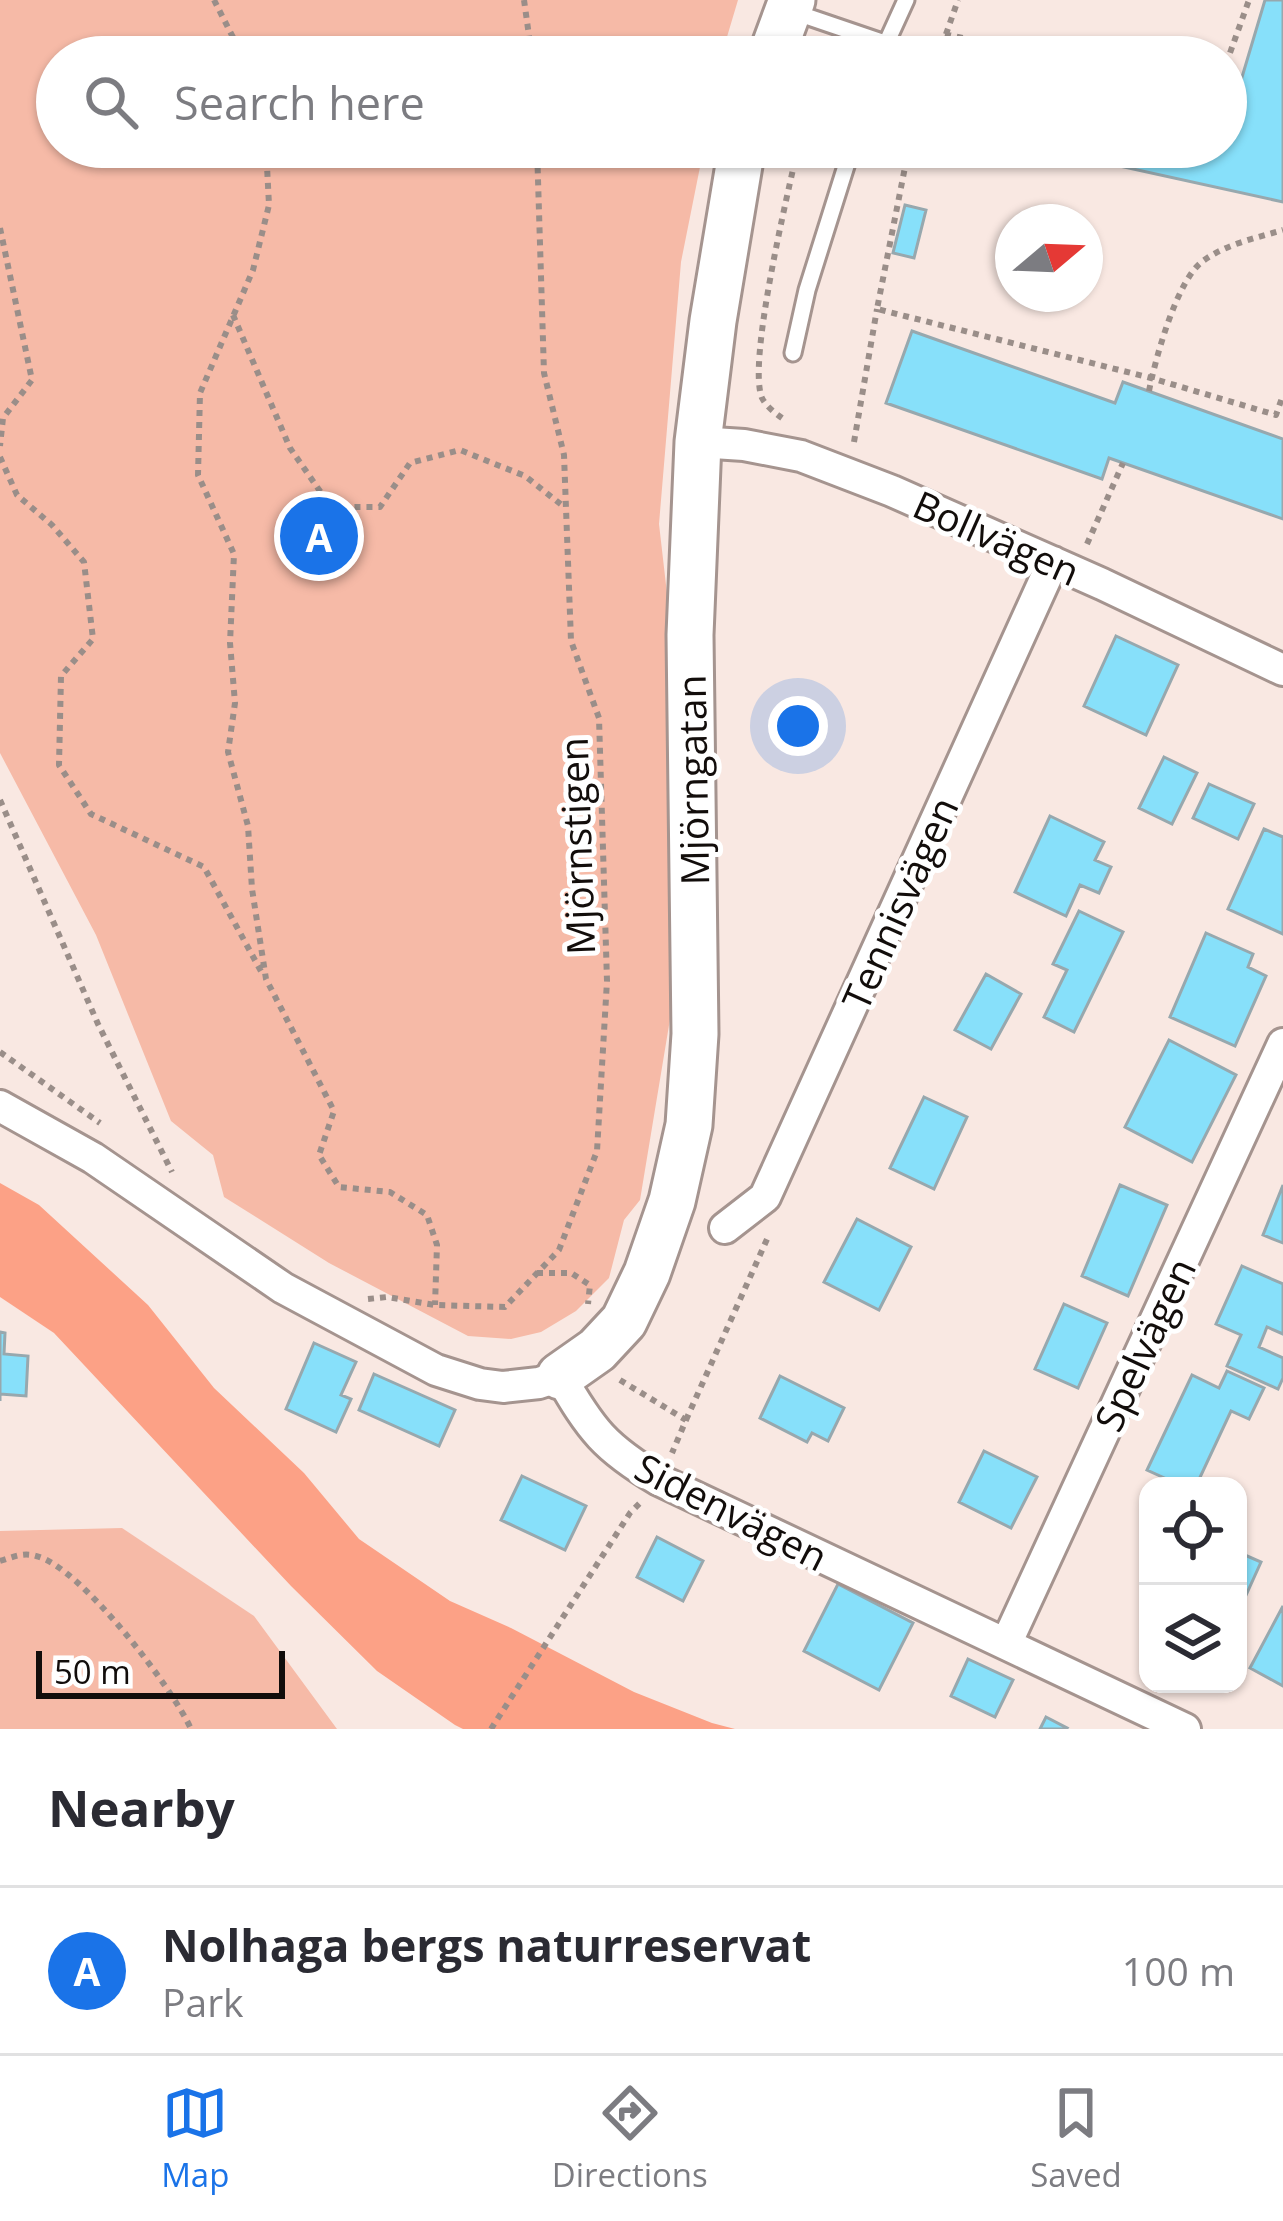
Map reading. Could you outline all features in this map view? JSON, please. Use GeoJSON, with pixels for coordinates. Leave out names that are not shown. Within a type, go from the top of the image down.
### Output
{"type":"FeatureCollection","features":[{"type":"Feature","properties":{"kind":"street"},"geometry":{"type":"LineString","coordinates":[[779,36],[790,5]]}},
{"type":"Feature","properties":{"kind":"street","name":"Mjörngatan"},"geometry":{"type":"LineString","coordinates":[[579,1363],[624,1321],[647,1273],[672,1201],[689,1125],[695,1034],[690,635],[698,442],[738,168]]}},
{"type":"Feature","properties":{"kind":"street","name":"Bollvägen"},"geometry":{"type":"LineString","coordinates":[[698,442],[801,456],[892,491],[1283,670]]}},
{"type":"Feature","properties":{"kind":"street","name":"Tennisvägen"},"geometry":{"type":"LineString","coordinates":[[725,1228],[765,1197],[1053,562]]}},
{"type":"Feature","properties":{"kind":"street","name":"Spelvägen"},"geometry":{"type":"LineString","coordinates":[[1006,1644],[1283,1044]]}},
{"type":"Feature","properties":{"kind":"street"},"geometry":{"type":"LineString","coordinates":[[0,1106],[112,1171],[283,1288],[436,1370],[503,1387],[539,1383],[579,1363]]}},
{"type":"Feature","properties":{"kind":"street","name":"Sidenvägen"},"geometry":{"type":"LineString","coordinates":[[579,1363],[598,1436],[630,1463],[1185,1729]]}},
{"type":"Feature","properties":{"kind":"lane"},"geometry":{"type":"LineString","coordinates":[[889,36],[906,0]]}},
{"type":"Feature","properties":{"kind":"lane"},"geometry":{"type":"LineString","coordinates":[[790,5],[853,36]]}},
{"type":"Feature","properties":{"kind":"lane"},"geometry":{"type":"LineString","coordinates":[[793,353],[807,290],[845,168]]}},
{"type":"Feature","properties":{"kind":"path"},"geometry":{"type":"LineString","coordinates":[[214,0],[232,36]]}},
{"type":"Feature","properties":{"kind":"path"},"geometry":{"type":"LineString","coordinates":[[524,0],[529,36]]}},
{"type":"Feature","properties":{"kind":"path"},"geometry":{"type":"LineString","coordinates":[[954,36],[945,34],[958,0]]}},
{"type":"Feature","properties":{"kind":"path"},"geometry":{"type":"LineString","coordinates":[[1236,36],[1249,0]]}},
{"type":"Feature","properties":{"kind":"path"},"geometry":{"type":"LineString","coordinates":[[266,979],[248,826],[228,752],[235,703],[230,643],[234,554],[198,475],[200,393],[254,270],[269,205],[267,168]]}},
{"type":"Feature","properties":{"kind":"path","name":"Mjörnstigen"},"geometry":{"type":"LineString","coordinates":[[380,1309],[363,1300],[387,1297],[436,1305],[505,1307],[559,1250],[597,1151],[608,981],[599,718],[571,641],[564,455],[544,373],[538,168]]}},
{"type":"Feature","properties":{"kind":"path"},"geometry":{"type":"LineString","coordinates":[[794,168],[758,370],[762,399],[777,416],[794,423]]}},
{"type":"Feature","properties":{"kind":"path"},"geometry":{"type":"LineString","coordinates":[[845,446],[852,449],[905,168]]}},
{"type":"Feature","properties":{"kind":"path"},"geometry":{"type":"LineString","coordinates":[[0,228],[32,380],[4,418],[0,446]]}},
{"type":"Feature","properties":{"kind":"path"},"geometry":{"type":"LineString","coordinates":[[1149,392],[1183,284],[1197,264],[1239,243],[1283,230]]}},
{"type":"Feature","properties":{"kind":"path"},"geometry":{"type":"LineString","coordinates":[[877,309],[1151,378],[1276,415],[1283,395]]}},
{"type":"Feature","properties":{"kind":"path"},"geometry":{"type":"LineString","coordinates":[[233,315],[290,448],[331,507],[380,507],[410,463],[460,451],[525,476],[566,508]]}},
{"type":"Feature","properties":{"kind":"path"},"geometry":{"type":"LineString","coordinates":[[0,457],[17,495],[52,525],[83,562],[93,639],[61,676],[59,765],[91,814],[204,867],[334,1111],[319,1155],[339,1187],[390,1192],[427,1215],[437,1245],[436,1305]]}},
{"type":"Feature","properties":{"kind":"path"},"geometry":{"type":"LineString","coordinates":[[1083,553],[1124,463]]}},
{"type":"Feature","properties":{"kind":"path"},"geometry":{"type":"LineString","coordinates":[[0,800],[98,1024],[173,1175],[156,1163]]}},
{"type":"Feature","properties":{"kind":"path"},"geometry":{"type":"LineString","coordinates":[[0,1052],[106,1127]]}},
{"type":"Feature","properties":{"kind":"path"},"geometry":{"type":"LineString","coordinates":[[491,1729],[630,1513],[638,1502],[648,1501],[686,1420],[617,1378],[579,1363],[577,1325],[586,1314],[590,1285],[571,1273],[537,1273]]}},
{"type":"Feature","properties":{"kind":"path"},"geometry":{"type":"LineString","coordinates":[[0,1561],[22,1554],[42,1556],[88,1591],[172,1696],[191,1729]]}},
{"type":"Feature","properties":{"kind":"shaded area"},"geometry":{"type":"Polygon","coordinates":[[[0,0],[738,0],[727,36],[36,36],[36,168],[700,168],[681,262],[659,524],[669,611],[667,782],[677,977],[640,1200],[624,1220],[609,1278],[576,1311],[541,1332],[511,1339],[468,1336],[329,1263],[224,1197],[213,1155],[171,1121],[96,935],[0,753],[0,0]]]}},
{"type":"Feature","properties":{"kind":"shaded area"},"geometry":{"type":"Polygon","coordinates":[[[0,1183],[39,1205],[148,1305],[214,1388],[304,1473],[359,1539],[450,1601],[634,1692],[735,1729],[463,1729],[377,1671],[54,1333],[0,1297],[0,1183]]]}},
{"type":"Feature","properties":{"kind":"shaded area"},"geometry":{"type":"Polygon","coordinates":[[[122,1528],[254,1616],[337,1729],[0,1729],[0,1531],[122,1528]]]}},
{"type":"Feature","properties":{"kind":"building"},"geometry":{"type":"Polygon","coordinates":[[[1265,0],[1283,0],[1283,202],[1128,168],[1247,168],[1247,60],[1265,0]]]}},
{"type":"Feature","properties":{"kind":"building"},"geometry":{"type":"Polygon","coordinates":[[[905,205],[926,210],[914,258],[893,253],[905,205]]]}},
{"type":"Feature","properties":{"kind":"building"},"geometry":{"type":"Polygon","coordinates":[[[912,331],[1115,403],[1123,382],[1283,439],[1283,519],[1109,458],[1102,479],[886,403],[912,331]]]}},
{"type":"Feature","properties":{"kind":"building"},"geometry":{"type":"Polygon","coordinates":[[[1116,636],[1178,665],[1146,735],[1084,706],[1116,636]]]}},
{"type":"Feature","properties":{"kind":"building"},"geometry":{"type":"Polygon","coordinates":[[[1164,757],[1197,773],[1172,824],[1139,808],[1164,757]]]}},
{"type":"Feature","properties":{"kind":"building"},"geometry":{"type":"Polygon","coordinates":[[[1209,784],[1254,804],[1238,839],[1193,818],[1209,784]]]}},
{"type":"Feature","properties":{"kind":"building"},"geometry":{"type":"Polygon","coordinates":[[[1050,816],[1104,842],[1095,860],[1111,867],[1099,893],[1080,885],[1066,916],[1015,892],[1050,816]]]}},
{"type":"Feature","properties":{"kind":"building"},"geometry":{"type":"Polygon","coordinates":[[[1264,829],[1283,837],[1283,934],[1228,909],[1264,829]]]}},
{"type":"Feature","properties":{"kind":"building"},"geometry":{"type":"Polygon","coordinates":[[[1079,911],[1123,932],[1074,1032],[1044,1017],[1067,970],[1053,964],[1079,911]]]}},
{"type":"Feature","properties":{"kind":"building"},"geometry":{"type":"Polygon","coordinates":[[[1206,933],[1253,954],[1248,967],[1266,976],[1235,1046],[1170,1017],[1206,933]]]}},
{"type":"Feature","properties":{"kind":"building"},"geometry":{"type":"Polygon","coordinates":[[[986,974],[1021,994],[991,1049],[955,1030],[986,974]]]}},
{"type":"Feature","properties":{"kind":"building"},"geometry":{"type":"Polygon","coordinates":[[[1169,1040],[1236,1075],[1192,1162],[1125,1127],[1169,1040]]]}},
{"type":"Feature","properties":{"kind":"building"},"geometry":{"type":"Polygon","coordinates":[[[924,1097],[967,1117],[934,1189],[890,1168],[924,1097]]]}},
{"type":"Feature","properties":{"kind":"building"},"geometry":{"type":"Polygon","coordinates":[[[1120,1185],[1167,1205],[1128,1296],[1082,1276],[1120,1185]]]}},
{"type":"Feature","properties":{"kind":"building"},"geometry":{"type":"Polygon","coordinates":[[[1283,1185],[1283,1243],[1263,1235],[1283,1185]]]}},
{"type":"Feature","properties":{"kind":"building"},"geometry":{"type":"Polygon","coordinates":[[[857,1219],[911,1247],[879,1310],[824,1282],[857,1219]]]}},
{"type":"Feature","properties":{"kind":"building"},"geometry":{"type":"Polygon","coordinates":[[[1242,1266],[1283,1284],[1283,1334],[1267,1327],[1259,1347],[1283,1358],[1278,1389],[1227,1366],[1241,1335],[1216,1324],[1242,1266]]]}},
{"type":"Feature","properties":{"kind":"building"},"geometry":{"type":"Polygon","coordinates":[[[1064,1304],[1107,1323],[1078,1388],[1035,1369],[1064,1304]]]}},
{"type":"Feature","properties":{"kind":"building"},"geometry":{"type":"Polygon","coordinates":[[[0,1332],[5,1333],[4,1354],[28,1356],[26,1396],[0,1394],[0,1332]]]}},
{"type":"Feature","properties":{"kind":"building"},"geometry":{"type":"Polygon","coordinates":[[[314,1343],[356,1362],[341,1395],[351,1399],[336,1432],[286,1409],[314,1343]]]}},
{"type":"Feature","properties":{"kind":"building"},"geometry":{"type":"Polygon","coordinates":[[[1227,1371],[1264,1388],[1249,1419],[1231,1411],[1200,1477],[1162,1477],[1147,1470],[1192,1375],[1219,1388],[1227,1371]]]}},
{"type":"Feature","properties":{"kind":"building"},"geometry":{"type":"Polygon","coordinates":[[[374,1374],[455,1410],[439,1446],[359,1410],[374,1374]]]}},
{"type":"Feature","properties":{"kind":"building"},"geometry":{"type":"Polygon","coordinates":[[[780,1376],[844,1408],[828,1441],[812,1433],[807,1442],[760,1418],[780,1376]]]}},
{"type":"Feature","properties":{"kind":"building"},"geometry":{"type":"Polygon","coordinates":[[[984,1451],[1037,1477],[1011,1528],[959,1502],[984,1451]]]}},
{"type":"Feature","properties":{"kind":"building"},"geometry":{"type":"Polygon","coordinates":[[[522,1476],[586,1506],[565,1550],[501,1520],[522,1476]]]}},
{"type":"Feature","properties":{"kind":"building"},"geometry":{"type":"Polygon","coordinates":[[[657,1537],[703,1561],[683,1601],[637,1577],[657,1537]]]}},
{"type":"Feature","properties":{"kind":"building"},"geometry":{"type":"Polygon","coordinates":[[[1247,1556],[1261,1562],[1247,1593],[1247,1556]]]}},
{"type":"Feature","properties":{"kind":"building"},"geometry":{"type":"Polygon","coordinates":[[[838,1584],[913,1623],[879,1690],[804,1651],[838,1584]]]}},
{"type":"Feature","properties":{"kind":"building"},"geometry":{"type":"Polygon","coordinates":[[[1283,1606],[1283,1686],[1250,1668],[1283,1606]]]}},
{"type":"Feature","properties":{"kind":"building"},"geometry":{"type":"Polygon","coordinates":[[[968,1659],[1013,1680],[995,1717],[951,1696],[968,1659]]]}},
{"type":"Feature","properties":{"kind":"building"},"geometry":{"type":"Polygon","coordinates":[[[1046,1717],[1067,1728],[1040,1729],[1046,1717]]]}},
{"type":"Feature","properties":{"kind":"place","name":"Nolhaga bergs naturreservat"},"geometry":{"type":"Point","coordinates":[319,536]}}]}
